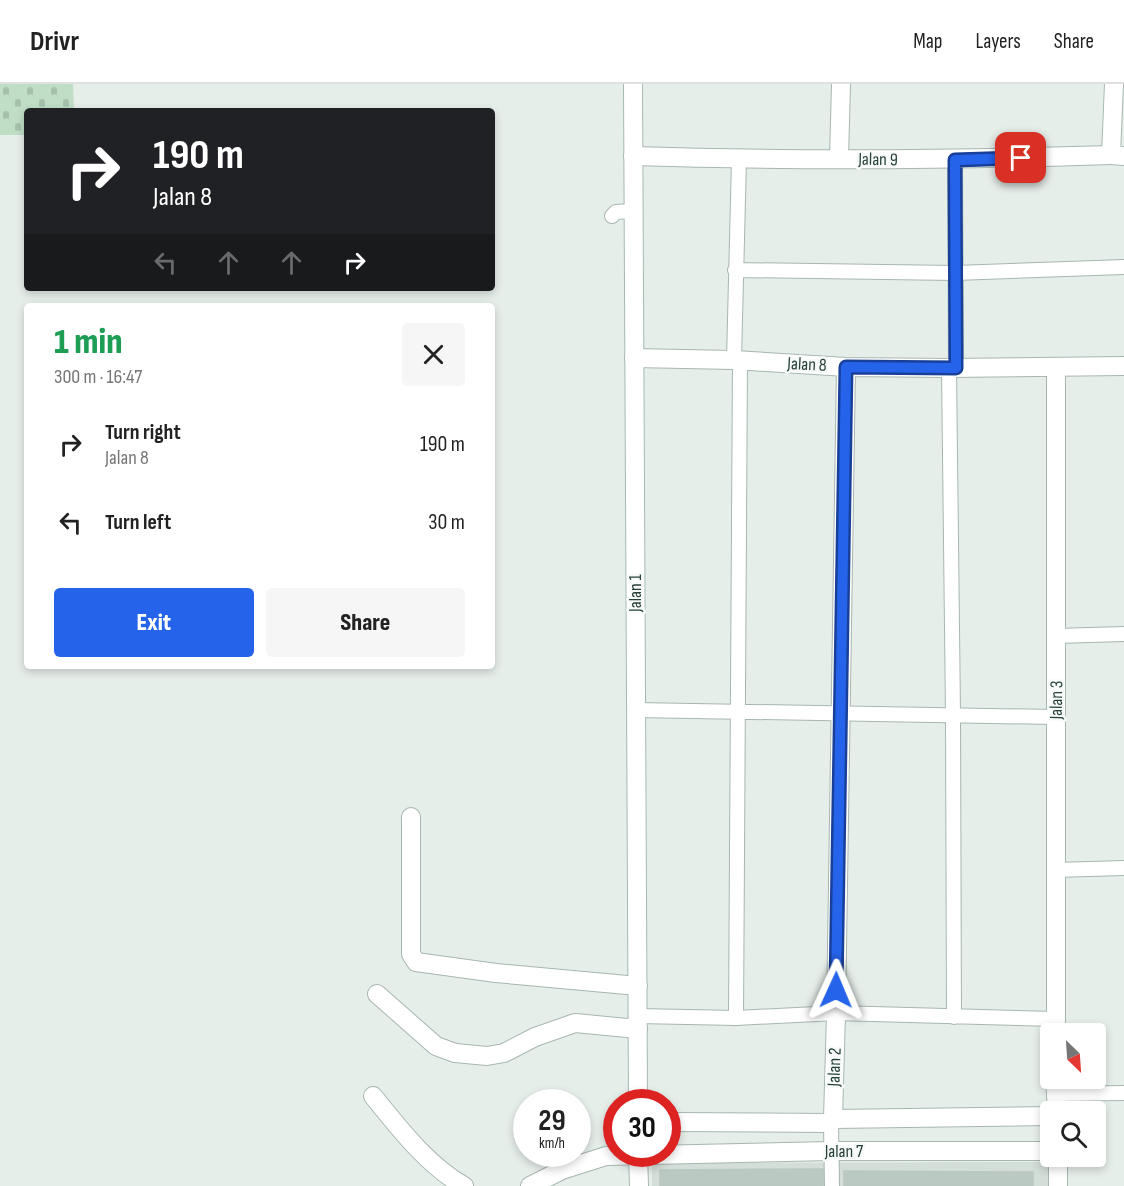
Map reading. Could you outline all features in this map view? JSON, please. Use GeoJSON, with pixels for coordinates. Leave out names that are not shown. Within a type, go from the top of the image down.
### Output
{"type":"FeatureCollection","features":[{"type":"Feature","properties":{"kind":"street","name":"Jalan 1"},"geometry":{"type":"LineString","coordinates":[[633,84],[638,1089]]}},
{"type":"Feature","properties":{"kind":"street"},"geometry":{"type":"LineString","coordinates":[[839,158],[841,84]]}},
{"type":"Feature","properties":{"kind":"street"},"geometry":{"type":"LineString","coordinates":[[1114,84],[1117,155]]}},
{"type":"Feature","properties":{"kind":"street","name":"Jalan 9"},"geometry":{"type":"LineString","coordinates":[[633,156],[955,160],[1117,155]]}},
{"type":"Feature","properties":{"kind":"street","name":"Jalan 8"},"geometry":{"type":"LineString","coordinates":[[634,358],[737,360],[846,367],[1124,366]]}},
{"type":"Feature","properties":{"kind":"street","name":"Jalan 2"},"geometry":{"type":"LineString","coordinates":[[832,1121],[836,1013],[846,367]]}},
{"type":"Feature","properties":{"kind":"street","name":"Jalan 3"},"geometry":{"type":"LineString","coordinates":[[1056,367],[1056,1023]]}},
{"type":"Feature","properties":{"kind":"street"},"geometry":{"type":"LineString","coordinates":[[411,817],[411,954],[416,962],[496,973],[638,986]]}},
{"type":"Feature","properties":{"kind":"street"},"geometry":{"type":"LineString","coordinates":[[377,994],[436,1046],[454,1053],[487,1056],[504,1053],[535,1037],[575,1023],[638,1022]]}},
{"type":"Feature","properties":{"kind":"street"},"geometry":{"type":"LineString","coordinates":[[372,1096],[399,1129],[449,1178],[464,1186]]}},
{"type":"Feature","properties":{"kind":"street","name":"Jalan 7"},"geometry":{"type":"LineString","coordinates":[[681,1122],[1040,1116]]}},
{"type":"Feature","properties":{"kind":"street","name":"Jalan 7"},"geometry":{"type":"LineString","coordinates":[[681,1153],[1040,1152]]}},
{"type":"Feature","properties":{"kind":"street","name":"Jalan 7"},"geometry":{"type":"LineString","coordinates":[[530,1186],[562,1170],[603,1157]]}},
{"type":"Feature","properties":{"kind":"street"},"geometry":{"type":"LineString","coordinates":[[638,1167],[639,1186]]}},
{"type":"Feature","properties":{"kind":"street"},"geometry":{"type":"LineString","coordinates":[[1058,1167],[1058,1186]]}},
{"type":"Feature","properties":{"kind":"lane"},"geometry":{"type":"LineString","coordinates":[[736,1018],[737,360],[735,270],[739,159]]}},
{"type":"Feature","properties":{"kind":"lane"},"geometry":{"type":"LineString","coordinates":[[954,1017],[952,368],[955,160]]}},
{"type":"Feature","properties":{"kind":"lane"},"geometry":{"type":"LineString","coordinates":[[612,216],[616,212],[632,211]]}},
{"type":"Feature","properties":{"kind":"lane"},"geometry":{"type":"LineString","coordinates":[[735,270],[955,273],[1124,267]]}},
{"type":"Feature","properties":{"kind":"lane"},"geometry":{"type":"LineString","coordinates":[[1056,636],[1124,634]]}},
{"type":"Feature","properties":{"kind":"lane"},"geometry":{"type":"LineString","coordinates":[[636,710],[1055,717]]}},
{"type":"Feature","properties":{"kind":"lane"},"geometry":{"type":"LineString","coordinates":[[1055,870],[1124,868]]}},
{"type":"Feature","properties":{"kind":"lane"},"geometry":{"type":"LineString","coordinates":[[638,1022],[836,1013],[954,1017],[1040,1025]]}},
{"type":"Feature","properties":{"kind":"lane"},"geometry":{"type":"LineString","coordinates":[[1055,1095],[1124,1093]]}},
{"type":"Feature","properties":{"kind":"lane"},"geometry":{"type":"LineString","coordinates":[[831,1186],[832,1121]]}},
{"type":"Feature","properties":{"kind":"shaded area"},"geometry":{"type":"Polygon","coordinates":[[[1040,1162],[1040,1167],[1049,1167],[1049,1186],[652,1186],[652,1167],[681,1167],[681,1163],[1040,1162]]]}},
{"type":"Feature","properties":{"kind":"green space"},"geometry":{"type":"Polygon","coordinates":[[[0,84],[73,84],[74,108],[24,108],[24,135],[0,135],[0,84]]]}},
{"type":"Feature","properties":{"kind":"building"},"geometry":{"type":"Polygon","coordinates":[[[823,1169],[823,1186],[660,1186],[660,1170],[823,1169]]]}},
{"type":"Feature","properties":{"kind":"building"},"geometry":{"type":"Polygon","coordinates":[[[844,1171],[1033,1172],[1033,1186],[844,1186],[844,1171]]]}},
{"type":"Feature","properties":{"kind":"route"},"geometry":{"type":"LineString","coordinates":[[836,990],[846,367],[956,368],[955,160],[1021,158]]}}]}
